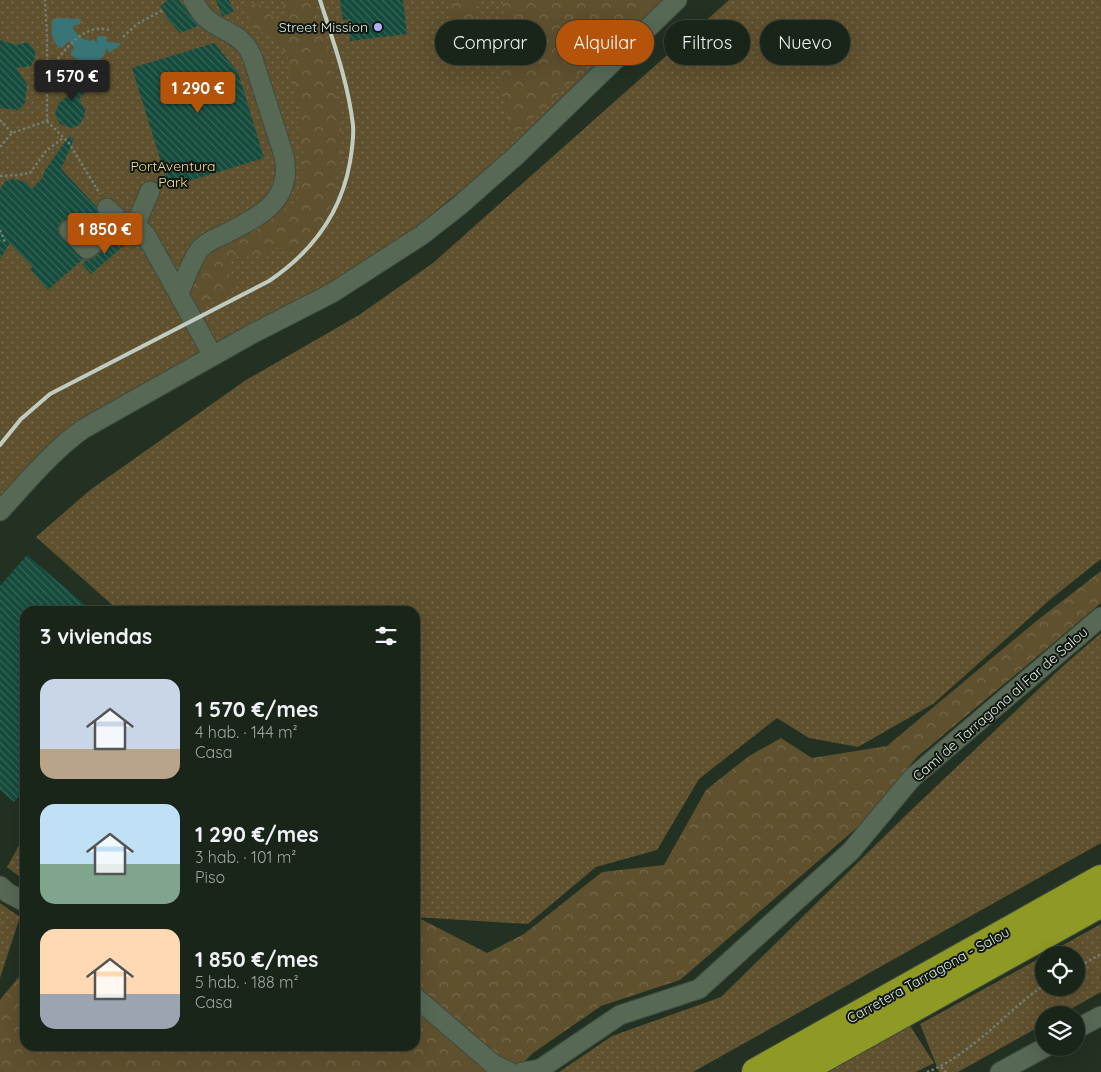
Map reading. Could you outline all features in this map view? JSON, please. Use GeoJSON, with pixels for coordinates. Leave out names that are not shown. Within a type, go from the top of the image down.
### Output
{"type":"FeatureCollection","features":[{"type":"Feature","properties":{"kind":"highway","name":"Carretera Tarragona - Salou"},"geometry":{"type":"LineString","coordinates":[[756,1072],[1101,879]]}},
{"type":"Feature","properties":{"kind":"highway","name":"Carretera Tarragona - Salou"},"geometry":{"type":"LineString","coordinates":[[798,1072],[1101,903]]}},
{"type":"Feature","properties":{"kind":"street"},"geometry":{"type":"LineString","coordinates":[[179,293],[202,248],[269,208],[277,199],[284,186],[286,173],[284,156],[252,56],[246,44],[207,19],[198,10],[194,0]]}},
{"type":"Feature","properties":{"kind":"street"},"geometry":{"type":"LineString","coordinates":[[0,511],[64,442],[83,429],[213,356],[332,293],[422,235],[459,206],[518,154],[677,0]]}},
{"type":"Feature","properties":{"kind":"street"},"geometry":{"type":"LineString","coordinates":[[129,224],[150,191]]}},
{"type":"Feature","properties":{"kind":"street"},"geometry":{"type":"LineString","coordinates":[[104,202],[129,224],[146,235],[213,356]]}},
{"type":"Feature","properties":{"kind":"street"},"geometry":{"type":"LineString","coordinates":[[69,230],[87,249],[116,224],[129,224]]}},
{"type":"Feature","properties":{"kind":"street","name":"Camí de Tarragona al Far de Salou"},"geometry":{"type":"LineString","coordinates":[[522,1072],[540,1069],[620,1015],[699,989],[851,850],[912,778],[1101,617]]}},
{"type":"Feature","properties":{"kind":"street"},"geometry":{"type":"LineString","coordinates":[[0,886],[20,899]]}},
{"type":"Feature","properties":{"kind":"street"},"geometry":{"type":"LineString","coordinates":[[420,1001],[494,1064],[510,1072]]}},
{"type":"Feature","properties":{"kind":"street"},"geometry":{"type":"LineString","coordinates":[[1085,1024],[1101,1016]]}},
{"type":"Feature","properties":{"kind":"street"},"geometry":{"type":"LineString","coordinates":[[1000,1072],[1035,1053]]}},
{"type":"Feature","properties":{"kind":"path"},"geometry":{"type":"LineString","coordinates":[[45,0],[47,121],[69,143],[104,202]]}},
{"type":"Feature","properties":{"kind":"path"},"geometry":{"type":"LineString","coordinates":[[123,37],[137,24],[163,10]]}},
{"type":"Feature","properties":{"kind":"path"},"geometry":{"type":"LineString","coordinates":[[47,71],[81,34],[91,30],[109,30]]}},
{"type":"Feature","properties":{"kind":"path"},"geometry":{"type":"LineString","coordinates":[[0,120],[12,133]]}},
{"type":"Feature","properties":{"kind":"path"},"geometry":{"type":"LineString","coordinates":[[0,147],[12,133],[47,121]]}},
{"type":"Feature","properties":{"kind":"path"},"geometry":{"type":"LineString","coordinates":[[0,176],[18,176],[30,173],[46,151],[63,138]]}},
{"type":"Feature","properties":{"kind":"path"},"geometry":{"type":"LineString","coordinates":[[0,230],[5,242]]}},
{"type":"Feature","properties":{"kind":"path"},"geometry":{"type":"LineString","coordinates":[[1085,963],[1101,954]]}},
{"type":"Feature","properties":{"kind":"path"},"geometry":{"type":"LineString","coordinates":[[927,1072],[941,1067],[996,1026],[1035,991]]}},
{"type":"Feature","properties":{"kind":"path"},"geometry":{"type":"LineString","coordinates":[[941,1067],[946,1072]]}},
{"type":"Feature","properties":{"kind":"green space","name":"PortAventura Park"},"geometry":{"type":"Polygon","coordinates":[[[0,0],[663,0],[642,20],[556,20],[556,65],[596,65],[496,162],[411,231],[345,276],[62,435],[41,452],[0,499],[0,0]]]}},
{"type":"Feature","properties":{"kind":"green space"},"geometry":{"type":"Polygon","coordinates":[[[283,0],[313,0],[328,53],[341,119],[342,145],[338,173],[334,183],[337,193],[321,225],[297,252],[276,248],[261,256],[242,254],[230,261],[228,266],[229,276],[234,281],[235,288],[200,309],[195,308],[186,290],[210,247],[293,204],[301,190],[304,157],[299,106],[295,96],[289,60],[279,42],[251,26],[246,6],[250,3],[260,5],[282,26],[286,25],[283,0]]]}},
{"type":"Feature","properties":{"kind":"green space"},"geometry":{"type":"Polygon","coordinates":[[[448,0],[477,0],[475,20],[449,18],[448,0]]]}},
{"type":"Feature","properties":{"kind":"green space"},"geometry":{"type":"Polygon","coordinates":[[[503,0],[657,0],[636,20],[556,20],[556,65],[589,65],[513,137],[502,93],[502,65],[546,65],[546,20],[503,20],[503,0]]]}},
{"type":"Feature","properties":{"kind":"green space"},"geometry":{"type":"Polygon","coordinates":[[[729,0],[1101,0],[1101,559],[1052,598],[933,704],[858,747],[809,738],[777,718],[699,779],[657,850],[596,867],[528,924],[420,917],[420,606],[113,606],[36,537],[90,490],[246,380],[359,315],[433,263],[664,58],[664,65],[750,65],[750,20],[706,20],[729,0]]]}},
{"type":"Feature","properties":{"kind":"green space"},"geometry":{"type":"Polygon","coordinates":[[[1101,571],[1101,603],[917,757],[860,825],[680,980],[601,1006],[533,1053],[514,1072],[0,1072],[0,1000],[20,975],[20,1051],[420,1051],[420,919],[487,953],[524,934],[602,872],[664,865],[706,790],[749,756],[781,738],[812,758],[887,746],[1035,622],[1101,571]]]}},
{"type":"Feature","properties":{"kind":"green space"},"geometry":{"type":"Polygon","coordinates":[[[1101,633],[1101,843],[693,1072],[559,1072],[612,1036],[721,997],[906,815],[1063,666],[1101,633]]]}},
{"type":"Feature","properties":{"kind":"green space"},"geometry":{"type":"Polygon","coordinates":[[[20,844],[20,877],[7,867],[20,844]]]}},
{"type":"Feature","properties":{"kind":"green space"},"geometry":{"type":"Polygon","coordinates":[[[0,903],[20,917],[0,978],[0,903]]]}},
{"type":"Feature","properties":{"kind":"green space"},"geometry":{"type":"Polygon","coordinates":[[[1101,924],[1101,992],[1076,1006],[1035,1006],[1035,1029],[958,1072],[939,1072],[920,1024],[1035,961],[1035,996],[1085,996],[1085,946],[1061,946],[1101,924]]]}},
{"type":"Feature","properties":{"kind":"green space"},"geometry":{"type":"Polygon","coordinates":[[[909,1024],[934,1063],[916,1072],[825,1072],[909,1024]]]}},
{"type":"Feature","properties":{"kind":"water"},"geometry":{"type":"Polygon","coordinates":[[[53,19],[81,19],[80,24],[74,26],[73,29],[81,38],[90,41],[94,39],[96,43],[98,36],[106,36],[107,42],[120,43],[120,45],[109,53],[107,47],[104,56],[91,66],[84,64],[71,55],[71,51],[74,48],[69,41],[62,48],[54,40],[52,23],[53,19]]]}},
{"type":"Feature","properties":{"kind":"building"},"geometry":{"type":"Polygon","coordinates":[[[168,0],[179,0],[198,26],[180,33],[165,16],[167,15],[160,6],[168,0]]]}},
{"type":"Feature","properties":{"kind":"building"},"geometry":{"type":"Polygon","coordinates":[[[216,0],[229,0],[234,12],[222,16],[216,0]]]}},
{"type":"Feature","properties":{"kind":"building","name":"Street Mission"},"geometry":{"type":"Polygon","coordinates":[[[340,0],[403,0],[407,34],[350,41],[349,19],[343,20],[340,0]]]}},
{"type":"Feature","properties":{"kind":"building"},"geometry":{"type":"Polygon","coordinates":[[[0,40],[16,45],[28,42],[35,51],[35,58],[31,66],[16,68],[27,84],[25,103],[18,110],[0,108],[0,40]]]}},
{"type":"Feature","properties":{"kind":"building"},"geometry":{"type":"Polygon","coordinates":[[[214,43],[238,72],[264,158],[169,187],[132,68],[214,43]]]}},
{"type":"Feature","properties":{"kind":"building"},"geometry":{"type":"Polygon","coordinates":[[[68,71],[89,88],[79,99],[85,109],[84,118],[79,125],[71,128],[60,124],[55,114],[59,103],[71,93],[58,82],[68,71]]]}},
{"type":"Feature","properties":{"kind":"building"},"geometry":{"type":"Polygon","coordinates":[[[69,136],[74,139],[61,169],[96,206],[99,216],[84,229],[73,219],[66,219],[61,222],[58,227],[58,233],[83,259],[48,290],[30,269],[33,267],[10,243],[0,259],[0,190],[4,182],[13,179],[26,182],[32,189],[43,177],[44,172],[69,136]]]}},
{"type":"Feature","properties":{"kind":"building"},"geometry":{"type":"Polygon","coordinates":[[[120,235],[127,243],[91,274],[82,264],[94,258],[120,235]]]}},
{"type":"Feature","properties":{"kind":"building"},"geometry":{"type":"Polygon","coordinates":[[[27,555],[86,606],[20,606],[20,795],[14,802],[0,790],[0,586],[27,555]]]}},
{"type":"Feature","properties":{"kind":"railway"},"geometry":{"type":"LineString","coordinates":[[0,445],[21,419],[50,394],[269,281],[299,257],[322,230],[332,215],[346,181],[353,130],[351,109],[344,77],[320,0]]}},
{"type":"Feature","properties":{"kind":"place","name":"Street Mission"},"geometry":{"type":"Point","coordinates":[378,27]}}]}
